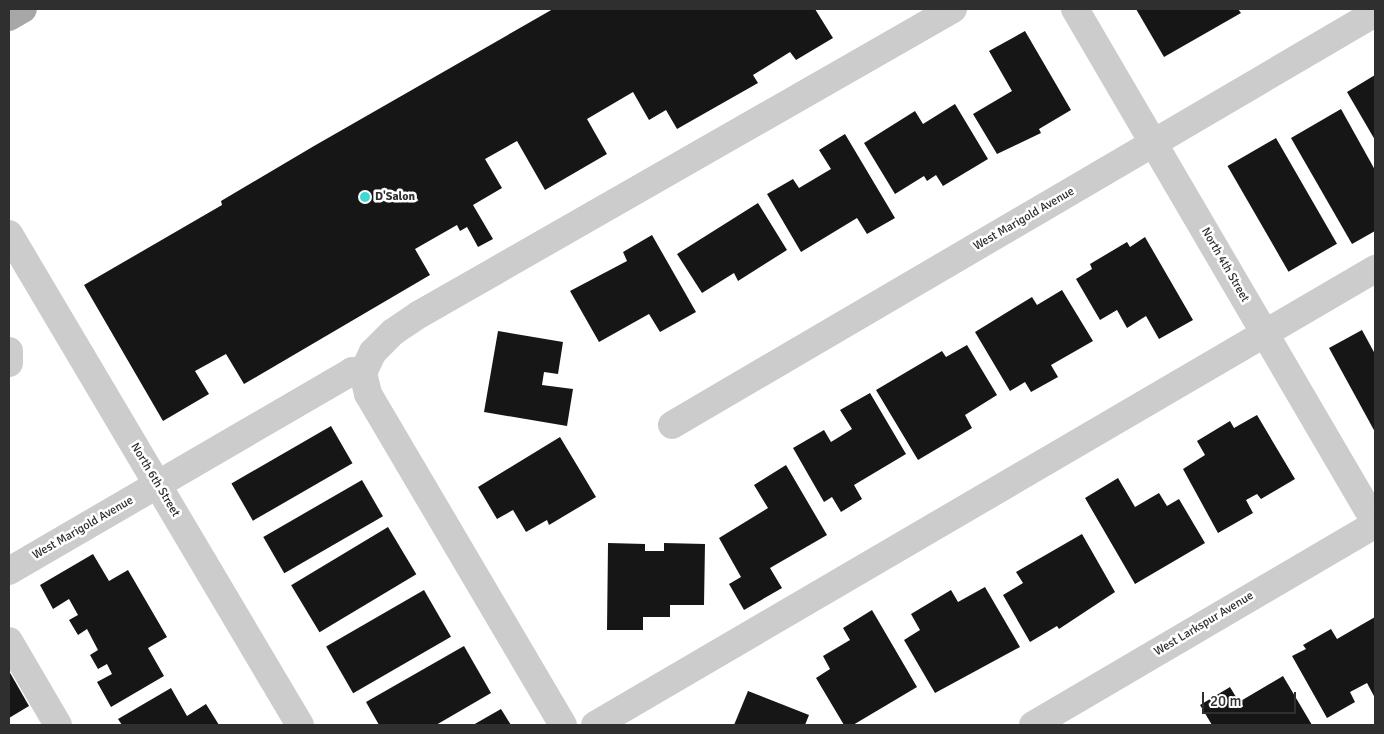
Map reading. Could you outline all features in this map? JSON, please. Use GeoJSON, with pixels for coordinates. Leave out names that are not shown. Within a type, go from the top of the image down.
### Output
{"type":"FeatureCollection","features":[{"type":"Feature","properties":{"kind":"main road"},"geometry":{"type":"LineString","coordinates":[[9,17],[24,9]]}},
{"type":"Feature","properties":{"kind":"street"},"geometry":{"type":"LineString","coordinates":[[563,725],[368,394],[363,373],[373,352],[393,332],[420,314],[953,9]]}},
{"type":"Feature","properties":{"kind":"street","name":"North 4th Street"},"geometry":{"type":"LineString","coordinates":[[1075,9],[1375,523]]}},
{"type":"Feature","properties":{"kind":"street","name":"West Marigold Avenue"},"geometry":{"type":"LineString","coordinates":[[672,425],[1375,13]]}},
{"type":"Feature","properties":{"kind":"street","name":"North 6th Street"},"geometry":{"type":"LineString","coordinates":[[9,234],[300,725]]}},
{"type":"Feature","properties":{"kind":"street"},"geometry":{"type":"LineString","coordinates":[[595,725],[1375,269]]}},
{"type":"Feature","properties":{"kind":"street"},"geometry":{"type":"LineString","coordinates":[[9,351],[9,363]]}},
{"type":"Feature","properties":{"kind":"street","name":"West Marigold Avenue"},"geometry":{"type":"LineString","coordinates":[[9,571],[352,371],[363,373]]}},
{"type":"Feature","properties":{"kind":"street","name":"West Larkspur Avenue"},"geometry":{"type":"LineString","coordinates":[[1033,725],[1375,523]]}},
{"type":"Feature","properties":{"kind":"street"},"geometry":{"type":"LineString","coordinates":[[9,641],[58,725]]}},
{"type":"Feature","properties":{"kind":"building"},"geometry":{"type":"Polygon","coordinates":[[[553,9],[815,9],[833,38],[796,60],[790,52],[753,75],[758,83],[677,129],[666,110],[649,120],[633,92],[587,119],[607,154],[545,190],[517,141],[485,159],[502,188],[473,205],[493,239],[478,247],[467,227],[460,231],[457,225],[415,249],[430,275],[244,384],[226,354],[195,371],[209,394],[163,421],[84,285],[222,205],[221,201],[314,146],[553,9]]]}},
{"type":"Feature","properties":{"kind":"building"},"geometry":{"type":"Polygon","coordinates":[[[1136,9],[1238,9],[1241,13],[1164,57],[1136,9]]]}},
{"type":"Feature","properties":{"kind":"building"},"geometry":{"type":"Polygon","coordinates":[[[1025,31],[1071,110],[1039,129],[1041,133],[997,154],[973,114],[1012,91],[989,51],[1025,31]]]}},
{"type":"Feature","properties":{"kind":"building"},"geometry":{"type":"Polygon","coordinates":[[[1375,75],[1375,140],[1347,92],[1375,75]]]}},
{"type":"Feature","properties":{"kind":"building"},"geometry":{"type":"Polygon","coordinates":[[[955,104],[988,159],[943,186],[936,175],[927,181],[924,176],[895,194],[864,143],[915,111],[923,124],[955,104]]]}},
{"type":"Feature","properties":{"kind":"building"},"geometry":{"type":"Polygon","coordinates":[[[1341,109],[1375,170],[1375,231],[1352,244],[1291,138],[1341,109]]]}},
{"type":"Feature","properties":{"kind":"building"},"geometry":{"type":"Polygon","coordinates":[[[845,134],[895,218],[867,234],[857,218],[801,252],[767,194],[793,179],[799,188],[831,169],[819,150],[845,134]]]}},
{"type":"Feature","properties":{"kind":"building"},"geometry":{"type":"Polygon","coordinates":[[[1276,138],[1337,244],[1289,272],[1228,166],[1276,138]]]}},
{"type":"Feature","properties":{"kind":"building"},"geometry":{"type":"Polygon","coordinates":[[[758,203],[787,250],[738,281],[734,273],[702,293],[677,254],[758,203]]]}},
{"type":"Feature","properties":{"kind":"building"},"geometry":{"type":"Polygon","coordinates":[[[652,235],[696,312],[660,332],[649,314],[599,342],[570,291],[627,261],[623,252],[652,235]]]}},
{"type":"Feature","properties":{"kind":"building"},"geometry":{"type":"Polygon","coordinates":[[[1145,237],[1193,320],[1159,339],[1146,316],[1127,328],[1117,310],[1100,320],[1076,279],[1092,269],[1090,264],[1127,242],[1130,247],[1145,237]]]}},
{"type":"Feature","properties":{"kind":"building"},"geometry":{"type":"Polygon","coordinates":[[[1062,290],[1093,341],[1051,365],[1058,377],[1031,392],[1025,382],[1010,391],[975,332],[1032,297],[1037,305],[1062,290]]]}},
{"type":"Feature","properties":{"kind":"building"},"geometry":{"type":"Polygon","coordinates":[[[1362,330],[1375,354],[1375,432],[1329,348],[1362,330]]]}},
{"type":"Feature","properties":{"kind":"building"},"geometry":{"type":"Polygon","coordinates":[[[498,331],[563,342],[558,374],[544,372],[542,385],[573,389],[567,426],[484,412],[498,331]]]}},
{"type":"Feature","properties":{"kind":"building"},"geometry":{"type":"Polygon","coordinates":[[[967,345],[997,395],[965,415],[972,428],[918,460],[876,390],[942,351],[946,357],[967,345]]]}},
{"type":"Feature","properties":{"kind":"building"},"geometry":{"type":"Polygon","coordinates":[[[870,393],[906,454],[854,485],[862,499],[841,512],[832,497],[824,502],[793,448],[824,430],[831,442],[852,429],[840,410],[870,393]]]}},
{"type":"Feature","properties":{"kind":"building"},"geometry":{"type":"Polygon","coordinates":[[[1257,415],[1295,479],[1261,499],[1257,494],[1246,500],[1253,513],[1218,533],[1183,469],[1205,455],[1197,441],[1230,421],[1234,428],[1257,415]]]}},
{"type":"Feature","properties":{"kind":"building"},"geometry":{"type":"Polygon","coordinates":[[[331,426],[352,463],[253,521],[231,483],[331,426]]]}},
{"type":"Feature","properties":{"kind":"building"},"geometry":{"type":"Polygon","coordinates":[[[560,437],[596,497],[549,525],[547,520],[526,532],[513,510],[497,519],[478,487],[560,437]]]}},
{"type":"Feature","properties":{"kind":"building"},"geometry":{"type":"Polygon","coordinates":[[[786,465],[827,535],[770,568],[782,588],[744,610],[729,584],[741,577],[719,538],[768,508],[754,485],[786,465]]]}},
{"type":"Feature","properties":{"kind":"building"},"geometry":{"type":"Polygon","coordinates":[[[1118,478],[1135,507],[1159,493],[1167,506],[1179,499],[1205,543],[1135,584],[1085,498],[1118,478]]]}},
{"type":"Feature","properties":{"kind":"building"},"geometry":{"type":"Polygon","coordinates":[[[362,480],[383,516],[284,573],[263,537],[362,480]]]}},
{"type":"Feature","properties":{"kind":"building"},"geometry":{"type":"Polygon","coordinates":[[[388,527],[416,574],[319,632],[291,585],[388,527]]]}},
{"type":"Feature","properties":{"kind":"building"},"geometry":{"type":"Polygon","coordinates":[[[1082,534],[1115,592],[1059,629],[1057,626],[1030,642],[1003,595],[1023,583],[1016,572],[1082,534]]]}},
{"type":"Feature","properties":{"kind":"building"},"geometry":{"type":"Polygon","coordinates":[[[608,543],[645,544],[645,551],[664,551],[664,543],[705,544],[704,605],[670,605],[670,617],[643,617],[643,630],[607,630],[608,543]]]}},
{"type":"Feature","properties":{"kind":"building"},"geometry":{"type":"Polygon","coordinates":[[[93,554],[109,581],[128,570],[167,637],[148,648],[164,676],[111,707],[97,682],[112,674],[107,664],[98,669],[90,655],[98,650],[87,629],[78,635],[69,620],[78,615],[69,599],[53,609],[40,585],[93,554]]]}},
{"type":"Feature","properties":{"kind":"building"},"geometry":{"type":"Polygon","coordinates":[[[985,587],[1020,647],[935,693],[904,640],[920,630],[911,614],[951,590],[958,602],[985,587]]]}},
{"type":"Feature","properties":{"kind":"building"},"geometry":{"type":"Polygon","coordinates":[[[424,590],[451,637],[353,693],[326,646],[424,590]]]}},
{"type":"Feature","properties":{"kind":"building"},"geometry":{"type":"Polygon","coordinates":[[[872,610],[917,687],[853,725],[844,725],[816,678],[830,669],[823,656],[850,640],[843,628],[872,610]]]}},
{"type":"Feature","properties":{"kind":"building"},"geometry":{"type":"Polygon","coordinates":[[[1375,617],[1375,698],[1367,683],[1350,692],[1355,702],[1327,718],[1292,656],[1306,649],[1303,645],[1331,629],[1337,639],[1375,617]]]}},
{"type":"Feature","properties":{"kind":"building"},"geometry":{"type":"Polygon","coordinates":[[[464,646],[491,693],[436,725],[379,725],[366,702],[464,646]]]}},
{"type":"Feature","properties":{"kind":"building"},"geometry":{"type":"Polygon","coordinates":[[[9,671],[29,706],[9,718],[9,671]]]}},
{"type":"Feature","properties":{"kind":"building"},"geometry":{"type":"Polygon","coordinates":[[[1283,676],[1312,725],[1212,725],[1200,705],[1230,687],[1239,702],[1283,676]]]}},
{"type":"Feature","properties":{"kind":"building"},"geometry":{"type":"Polygon","coordinates":[[[171,688],[187,716],[206,704],[219,725],[122,725],[118,719],[171,688]]]}},
{"type":"Feature","properties":{"kind":"building"},"geometry":{"type":"Polygon","coordinates":[[[748,691],[809,715],[805,725],[734,725],[748,691]]]}},
{"type":"Feature","properties":{"kind":"building"},"geometry":{"type":"Polygon","coordinates":[[[501,709],[511,725],[473,725],[501,709]]]}},
{"type":"Feature","properties":{"kind":"place","name":"D'Salon"},"geometry":{"type":"Point","coordinates":[365,197]}}]}
